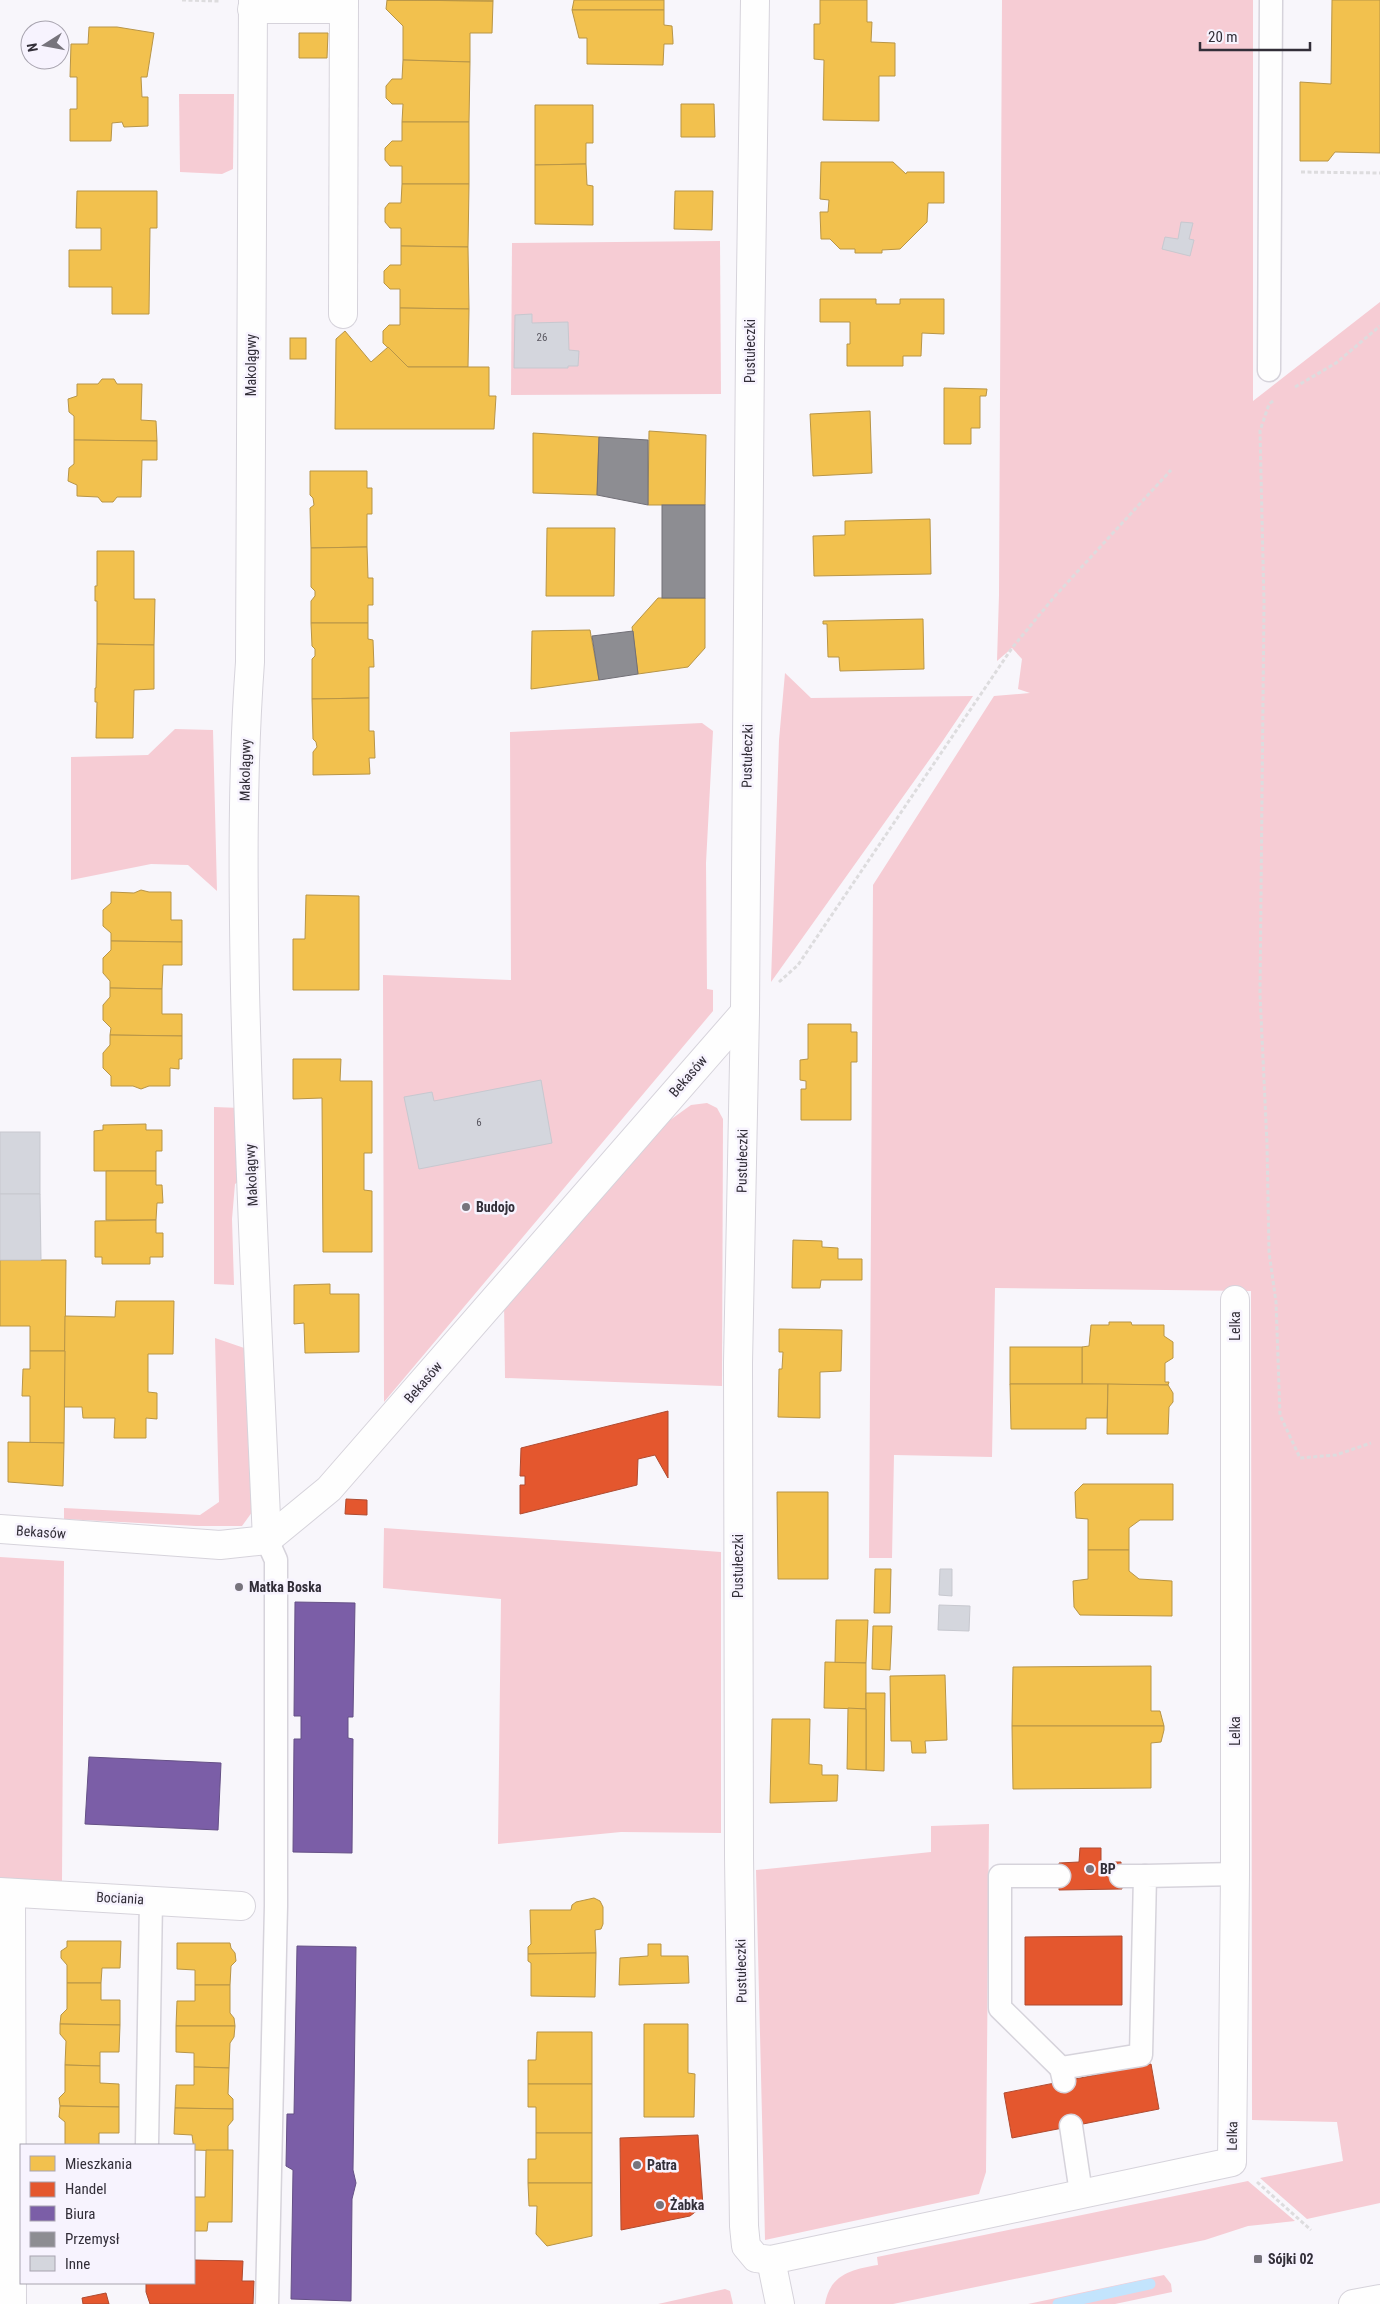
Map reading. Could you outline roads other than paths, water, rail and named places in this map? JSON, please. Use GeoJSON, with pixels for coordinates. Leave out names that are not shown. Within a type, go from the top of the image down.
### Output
{"type":"FeatureCollection","features":[{"type":"Feature","properties":{"kind":"street","name":"Pustułeczki"},"geometry":{"type":"LineString","coordinates":[[755,0],[750,347],[745,1012],[738,1362],[738,1623],[744,2226],[746,2246],[756,2258],[771,2260]]}},
{"type":"Feature","properties":{"kind":"street"},"geometry":{"type":"LineString","coordinates":[[252,4],[343,5],[343,314]]}},
{"type":"Feature","properties":{"kind":"street","name":"Makolągwy"},"geometry":{"type":"LineString","coordinates":[[252,4],[250,662],[246,719],[244,876],[248,1111],[267,1540]]}},
{"type":"Feature","properties":{"kind":"street","name":"Bekasów"},"geometry":{"type":"LineString","coordinates":[[0,1530],[220,1545],[267,1540],[329,1489],[745,1012]]}},
{"type":"Feature","properties":{"kind":"street","name":"Lelka"},"geometry":{"type":"LineString","coordinates":[[1081,2193],[1243,2170],[1235,1874],[1235,1300]]}},
{"type":"Feature","properties":{"kind":"street"},"geometry":{"type":"LineString","coordinates":[[5,1892],[12,2304]]}},
{"type":"Feature","properties":{"kind":"street","name":"Bociania"},"geometry":{"type":"LineString","coordinates":[[5,1892],[241,1906]]}},
{"type":"Feature","properties":{"kind":"street"},"geometry":{"type":"LineString","coordinates":[[780,2304],[771,2260],[1081,2193]]}},
{"type":"Feature","properties":{"kind":"street"},"geometry":{"type":"LineString","coordinates":[[1353,2304],[1380,2299]]}},
{"type":"Feature","properties":{"kind":"lane"},"geometry":{"type":"LineString","coordinates":[[1269,370],[1271,0]]}},
{"type":"Feature","properties":{"kind":"lane"},"geometry":{"type":"LineString","coordinates":[[266,2304],[276,1916],[276,1560],[267,1540]]}},
{"type":"Feature","properties":{"kind":"lane"},"geometry":{"type":"LineString","coordinates":[[1122,1876],[1235,1874]]}},
{"type":"Feature","properties":{"kind":"lane"},"geometry":{"type":"LineString","coordinates":[[1059,1876],[1000,1876],[1000,2008],[1062,2075],[1141,2055],[1145,1876]]}},
{"type":"Feature","properties":{"kind":"lane"},"geometry":{"type":"LineString","coordinates":[[147,2144],[151,1900]]}},
{"type":"Feature","properties":{"kind":"lane"},"geometry":{"type":"LineString","coordinates":[[1071,2126],[1081,2193]]}},
{"type":"Feature","properties":{"kind":"waterway"},"geometry":{"type":"LineString","coordinates":[[1058,2304],[1150,2284]]}},
{"type":"Feature","properties":{"kind":"place","name":"Budojo"},"geometry":{"type":"Point","coordinates":[466,1207]}},
{"type":"Feature","properties":{"kind":"place","name":"Matka Boska"},"geometry":{"type":"Point","coordinates":[239,1587]}},
{"type":"Feature","properties":{"kind":"place","name":"BP"},"geometry":{"type":"Point","coordinates":[1090,1869]}},
{"type":"Feature","properties":{"kind":"place","name":"Patra"},"geometry":{"type":"Point","coordinates":[637,2165]}},
{"type":"Feature","properties":{"kind":"place","name":"Żabka"},"geometry":{"type":"Point","coordinates":[660,2205]}},
{"type":"Feature","properties":{"kind":"place","name":"Sójki 02"},"geometry":{"type":"Point","coordinates":[1258,2259]}}]}
